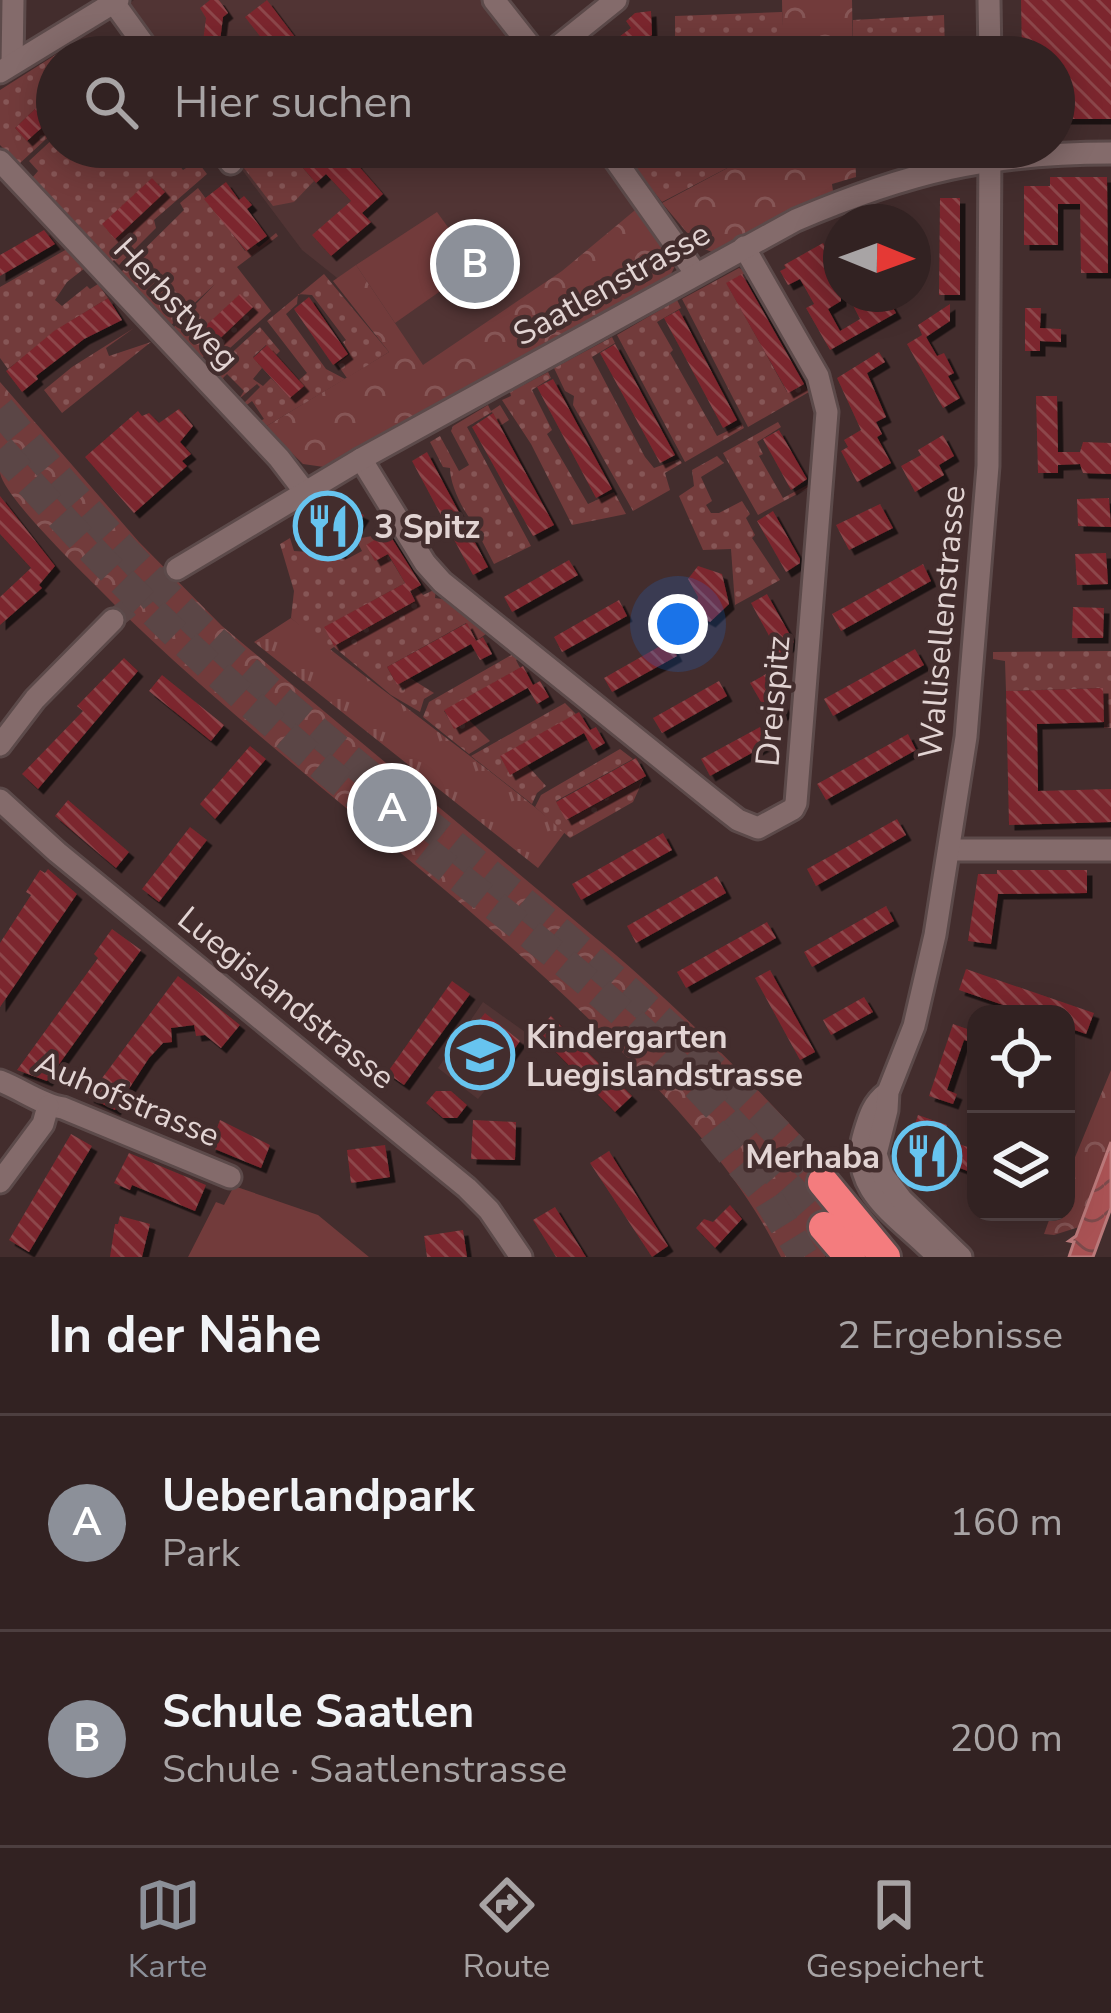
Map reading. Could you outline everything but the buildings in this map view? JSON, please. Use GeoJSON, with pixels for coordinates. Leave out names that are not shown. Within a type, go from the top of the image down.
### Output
{"type":"FeatureCollection","features":[{"type":"Feature","properties":{"kind":"highway"},"geometry":{"type":"LineString","coordinates":[[823,1182],[885,1257]]}},
{"type":"Feature","properties":{"kind":"street"},"geometry":{"type":"LineString","coordinates":[[6,68],[13,0]]}},
{"type":"Feature","properties":{"kind":"street"},"geometry":{"type":"LineString","coordinates":[[494,0],[524,36]]}},
{"type":"Feature","properties":{"kind":"street"},"geometry":{"type":"LineString","coordinates":[[569,36],[616,0]]}},
{"type":"Feature","properties":{"kind":"street"},"geometry":{"type":"LineString","coordinates":[[989,0],[990,36]]}},
{"type":"Feature","properties":{"kind":"street"},"geometry":{"type":"LineString","coordinates":[[59,36],[116,1],[139,36]]}},
{"type":"Feature","properties":{"kind":"street"},"geometry":{"type":"LineString","coordinates":[[6,68],[36,50]]}},
{"type":"Feature","properties":{"kind":"street","name":"Saatlenstrasse"},"geometry":{"type":"LineString","coordinates":[[1075,153],[1111,153]]}},
{"type":"Feature","properties":{"kind":"street","name":"Herbstweg"},"geometry":{"type":"LineString","coordinates":[[0,160],[279,458],[305,492]]}},
{"type":"Feature","properties":{"kind":"street"},"geometry":{"type":"LineString","coordinates":[[621,168],[696,274]]}},
{"type":"Feature","properties":{"kind":"street","name":"Saatlenstrasse"},"geometry":{"type":"LineString","coordinates":[[178,569],[362,459],[744,247],[880,185],[938,168]]}},
{"type":"Feature","properties":{"kind":"street","name":"Wallisellenstrasse"},"geometry":{"type":"LineString","coordinates":[[961,1257],[902,1200],[879,1167],[876,1146],[888,1092],[914,1025],[950,850],[978,618],[988,466],[990,168]]}},
{"type":"Feature","properties":{"kind":"street","name":"Dreispitz"},"geometry":{"type":"LineString","coordinates":[[362,459],[425,563],[442,582],[738,820],[758,828],[796,803],[827,427],[824,391],[744,247]]}},
{"type":"Feature","properties":{"kind":"street"},"geometry":{"type":"LineString","coordinates":[[0,745],[46,686],[113,620]]}},
{"type":"Feature","properties":{"kind":"street","name":"Luegislandstrasse"},"geometry":{"type":"LineString","coordinates":[[0,800],[467,1188],[489,1210],[521,1257]]}},
{"type":"Feature","properties":{"kind":"street"},"geometry":{"type":"LineString","coordinates":[[950,850],[1111,850]]}},
{"type":"Feature","properties":{"kind":"street","name":"Auhofstrasse"},"geometry":{"type":"LineString","coordinates":[[0,1081],[48,1106],[230,1177]]}},
{"type":"Feature","properties":{"kind":"street","name":"Wallisellenstrasse"},"geometry":{"type":"LineString","coordinates":[[888,1092],[869,1118],[859,1151],[862,1177],[938,1257]]}},
{"type":"Feature","properties":{"kind":"street"},"geometry":{"type":"LineString","coordinates":[[0,1182],[43,1124],[48,1106]]}},
{"type":"Feature","properties":{"kind":"shaded area"},"geometry":{"type":"Polygon","coordinates":[[[134,0],[486,0],[513,36],[145,36],[128,5],[134,0]]]}},
{"type":"Feature","properties":{"kind":"shaded area"},"geometry":{"type":"Polygon","coordinates":[[[241,168],[612,168],[666,240],[424,385],[341,281],[302,250],[241,168]]]}},
{"type":"Feature","properties":{"kind":"shaded area","name":"Kindergarten Luegislandstrasse"},"geometry":{"type":"Polygon","coordinates":[[[483,1002],[525,1032],[525,1042],[478,1099],[438,1068],[483,1002]]]}},
{"type":"Feature","properties":{"kind":"green space"},"geometry":{"type":"Polygon","coordinates":[[[782,0],[852,0],[853,36],[783,36],[782,0]]]}},
{"type":"Feature","properties":{"kind":"green space"},"geometry":{"type":"Polygon","coordinates":[[[782,12],[784,36],[675,36],[675,16],[782,12]]]}},
{"type":"Feature","properties":{"kind":"green space"},"geometry":{"type":"Polygon","coordinates":[[[944,15],[945,36],[853,36],[853,20],[944,15]]]}},
{"type":"Feature","properties":{"kind":"green space"},"geometry":{"type":"Polygon","coordinates":[[[36,67],[36,108],[15,128],[28,141],[36,134],[36,148],[19,164],[0,145],[0,90],[36,67]]]}},
{"type":"Feature","properties":{"kind":"green space"},"geometry":{"type":"Polygon","coordinates":[[[36,155],[36,168],[202,168],[207,174],[154,220],[156,228],[119,265],[114,260],[111,263],[32,178],[38,171],[29,161],[36,155]]]}},
{"type":"Feature","properties":{"kind":"green space"},"geometry":{"type":"Polygon","coordinates":[[[244,168],[303,168],[314,181],[294,202],[273,206],[244,168]]]}},
{"type":"Feature","properties":{"kind":"green space"},"geometry":{"type":"Polygon","coordinates":[[[635,168],[727,168],[662,202],[635,168]]]}},
{"type":"Feature","properties":{"kind":"green space"},"geometry":{"type":"Polygon","coordinates":[[[727,168],[856,168],[856,177],[832,184],[833,191],[715,253],[699,247],[662,203],[727,168]]]}},
{"type":"Feature","properties":{"kind":"green space"},"geometry":{"type":"Polygon","coordinates":[[[198,188],[245,251],[278,236],[237,267],[271,311],[208,368],[215,361],[208,353],[200,359],[172,329],[215,284],[169,327],[119,274],[184,210],[180,203],[198,188]]]}},
{"type":"Feature","properties":{"kind":"green space"},"geometry":{"type":"Polygon","coordinates":[[[640,206],[678,260],[670,276],[331,468],[303,464],[265,427],[389,352],[333,281],[356,265],[423,365],[562,271],[640,206]]]}},
{"type":"Feature","properties":{"kind":"green space"},"geometry":{"type":"Polygon","coordinates":[[[437,212],[476,266],[395,323],[356,265],[437,212]]]}},
{"type":"Feature","properties":{"kind":"green space"},"geometry":{"type":"Polygon","coordinates":[[[67,249],[85,268],[55,300],[62,306],[87,286],[98,284],[108,298],[8,369],[0,358],[0,287],[67,249]]]}},
{"type":"Feature","properties":{"kind":"green space"},"geometry":{"type":"Polygon","coordinates":[[[739,268],[747,272],[727,284],[787,392],[804,384],[809,392],[748,427],[682,299],[739,268]]]}},
{"type":"Feature","properties":{"kind":"green space"},"geometry":{"type":"Polygon","coordinates":[[[324,274],[389,352],[347,378],[337,364],[350,354],[346,340],[312,295],[300,294],[324,274]]]}},
{"type":"Feature","properties":{"kind":"green space"},"geometry":{"type":"Polygon","coordinates":[[[298,296],[297,304],[286,314],[326,369],[345,379],[265,427],[258,422],[264,419],[252,401],[242,405],[260,387],[257,384],[239,399],[244,391],[227,374],[223,378],[230,392],[215,378],[215,368],[260,327],[280,351],[276,355],[266,345],[253,357],[262,368],[253,379],[263,386],[271,378],[291,398],[303,386],[299,380],[307,373],[267,321],[298,296]]]}},
{"type":"Feature","properties":{"kind":"green space"},"geometry":{"type":"Polygon","coordinates":[[[677,300],[681,308],[657,322],[673,350],[670,353],[717,436],[742,424],[744,428],[685,462],[617,335],[677,300]]]}},
{"type":"Feature","properties":{"kind":"green space"},"geometry":{"type":"Polygon","coordinates":[[[134,328],[106,348],[109,356],[151,342],[62,413],[44,390],[134,328]]]}},
{"type":"Feature","properties":{"kind":"green space"},"geometry":{"type":"Polygon","coordinates":[[[612,337],[615,343],[592,357],[645,457],[654,468],[679,459],[682,463],[665,473],[670,490],[633,511],[573,405],[574,396],[565,391],[554,368],[612,337]]]}},
{"type":"Feature","properties":{"kind":"green space"},"geometry":{"type":"Polygon","coordinates":[[[548,372],[551,378],[532,390],[552,430],[547,434],[588,504],[614,492],[626,514],[572,525],[531,444],[502,400],[548,372]]]}},
{"type":"Feature","properties":{"kind":"green space"},"geometry":{"type":"Polygon","coordinates":[[[0,382],[139,542],[222,626],[616,955],[773,1106],[823,1160],[825,1257],[781,1257],[748,1200],[709,1147],[619,1049],[491,929],[222,704],[57,546],[14,498],[0,473],[0,382]]]}},
{"type":"Feature","properties":{"kind":"green space"},"geometry":{"type":"Polygon","coordinates":[[[488,405],[491,411],[500,405],[509,420],[500,426],[492,412],[467,427],[531,546],[494,564],[481,539],[484,534],[457,495],[450,468],[443,467],[430,442],[440,436],[459,471],[469,465],[451,431],[488,405]]]}},
{"type":"Feature","properties":{"kind":"green space"},"geometry":{"type":"Polygon","coordinates":[[[778,422],[781,427],[757,442],[763,454],[759,456],[783,498],[812,486],[758,515],[723,453],[778,422]]]}},
{"type":"Feature","properties":{"kind":"green space"},"geometry":{"type":"Polygon","coordinates":[[[717,456],[724,463],[701,477],[712,501],[706,505],[711,513],[719,513],[742,501],[750,514],[746,518],[755,535],[752,538],[780,580],[735,605],[731,549],[703,550],[679,496],[694,486],[692,470],[717,456]]]}},
{"type":"Feature","properties":{"kind":"green space"},"geometry":{"type":"Polygon","coordinates":[[[388,528],[378,538],[405,583],[325,627],[334,645],[414,601],[410,591],[417,587],[423,595],[436,589],[435,598],[455,601],[490,631],[476,641],[466,623],[387,667],[397,685],[410,678],[434,693],[424,699],[420,712],[391,695],[334,647],[328,651],[291,618],[294,591],[280,544],[290,538],[294,551],[339,554],[347,559],[362,551],[356,539],[388,528]]]}},
{"type":"Feature","properties":{"kind":"green space"},"geometry":{"type":"Polygon","coordinates":[[[291,618],[565,832],[538,868],[254,642],[291,618]]]}},
{"type":"Feature","properties":{"kind":"green space"},"geometry":{"type":"Polygon","coordinates":[[[1111,651],[1111,728],[1104,728],[1103,688],[1006,691],[1005,661],[993,659],[993,652],[1111,651]]]}},
{"type":"Feature","properties":{"kind":"green space"},"geometry":{"type":"Polygon","coordinates":[[[515,653],[520,668],[444,711],[454,728],[469,720],[490,741],[469,754],[423,717],[429,702],[515,653]]]}},
{"type":"Feature","properties":{"kind":"green space"},"geometry":{"type":"Polygon","coordinates":[[[565,703],[576,714],[527,765],[546,786],[532,804],[471,756],[565,703]]]}},
{"type":"Feature","properties":{"kind":"green space"},"geometry":{"type":"Polygon","coordinates":[[[620,749],[633,759],[556,801],[567,820],[644,778],[633,802],[570,838],[535,807],[541,795],[620,749]]]}},
{"type":"Feature","properties":{"kind":"green space"},"geometry":{"type":"Polygon","coordinates":[[[1111,1070],[1111,1142],[1079,1227],[1044,1234],[1049,1221],[1075,1221],[1075,1157],[1111,1070]]]}},
{"type":"Feature","properties":{"kind":"green space"},"geometry":{"type":"Polygon","coordinates":[[[234,1186],[318,1215],[369,1257],[188,1257],[216,1202],[224,1205],[234,1186]]]}},
{"type":"Feature","properties":{"kind":"water"},"geometry":{"type":"Polygon","coordinates":[[[1111,1142],[1111,1208],[1093,1257],[1069,1257],[1074,1242],[1069,1241],[1076,1236],[1111,1142]]]}},
{"type":"Feature","properties":{"kind":"tunnel"},"geometry":{"type":"LineString","coordinates":[[0,409],[121,546],[217,643],[689,1046],[823,1182]]}},
{"type":"Feature","properties":{"kind":"tunnel"},"geometry":{"type":"LineString","coordinates":[[0,449],[121,580],[247,701],[646,1035],[824,1227]]}},
{"type":"Feature","properties":{"kind":"tunnel"},"geometry":{"type":"LineString","coordinates":[[113,620],[177,569]]}},
{"type":"Feature","properties":{"kind":"tunnel"},"geometry":{"type":"LineString","coordinates":[[712,1130],[765,1194],[804,1257]]}},
{"type":"Feature","properties":{"kind":"place","name":"Schule Saatlen"},"geometry":{"type":"Point","coordinates":[475,264]}},
{"type":"Feature","properties":{"kind":"place","name":"3 Spitz"},"geometry":{"type":"Point","coordinates":[328,526]}},
{"type":"Feature","properties":{"kind":"place","name":"Ueberlandpark"},"geometry":{"type":"Point","coordinates":[392,808]}},
{"type":"Feature","properties":{"kind":"place","name":"Kindergarten Luegislandstrasse"},"geometry":{"type":"Point","coordinates":[480,1055]}},
{"type":"Feature","properties":{"kind":"place","name":"Merhaba"},"geometry":{"type":"Point","coordinates":[927,1156]}}]}
